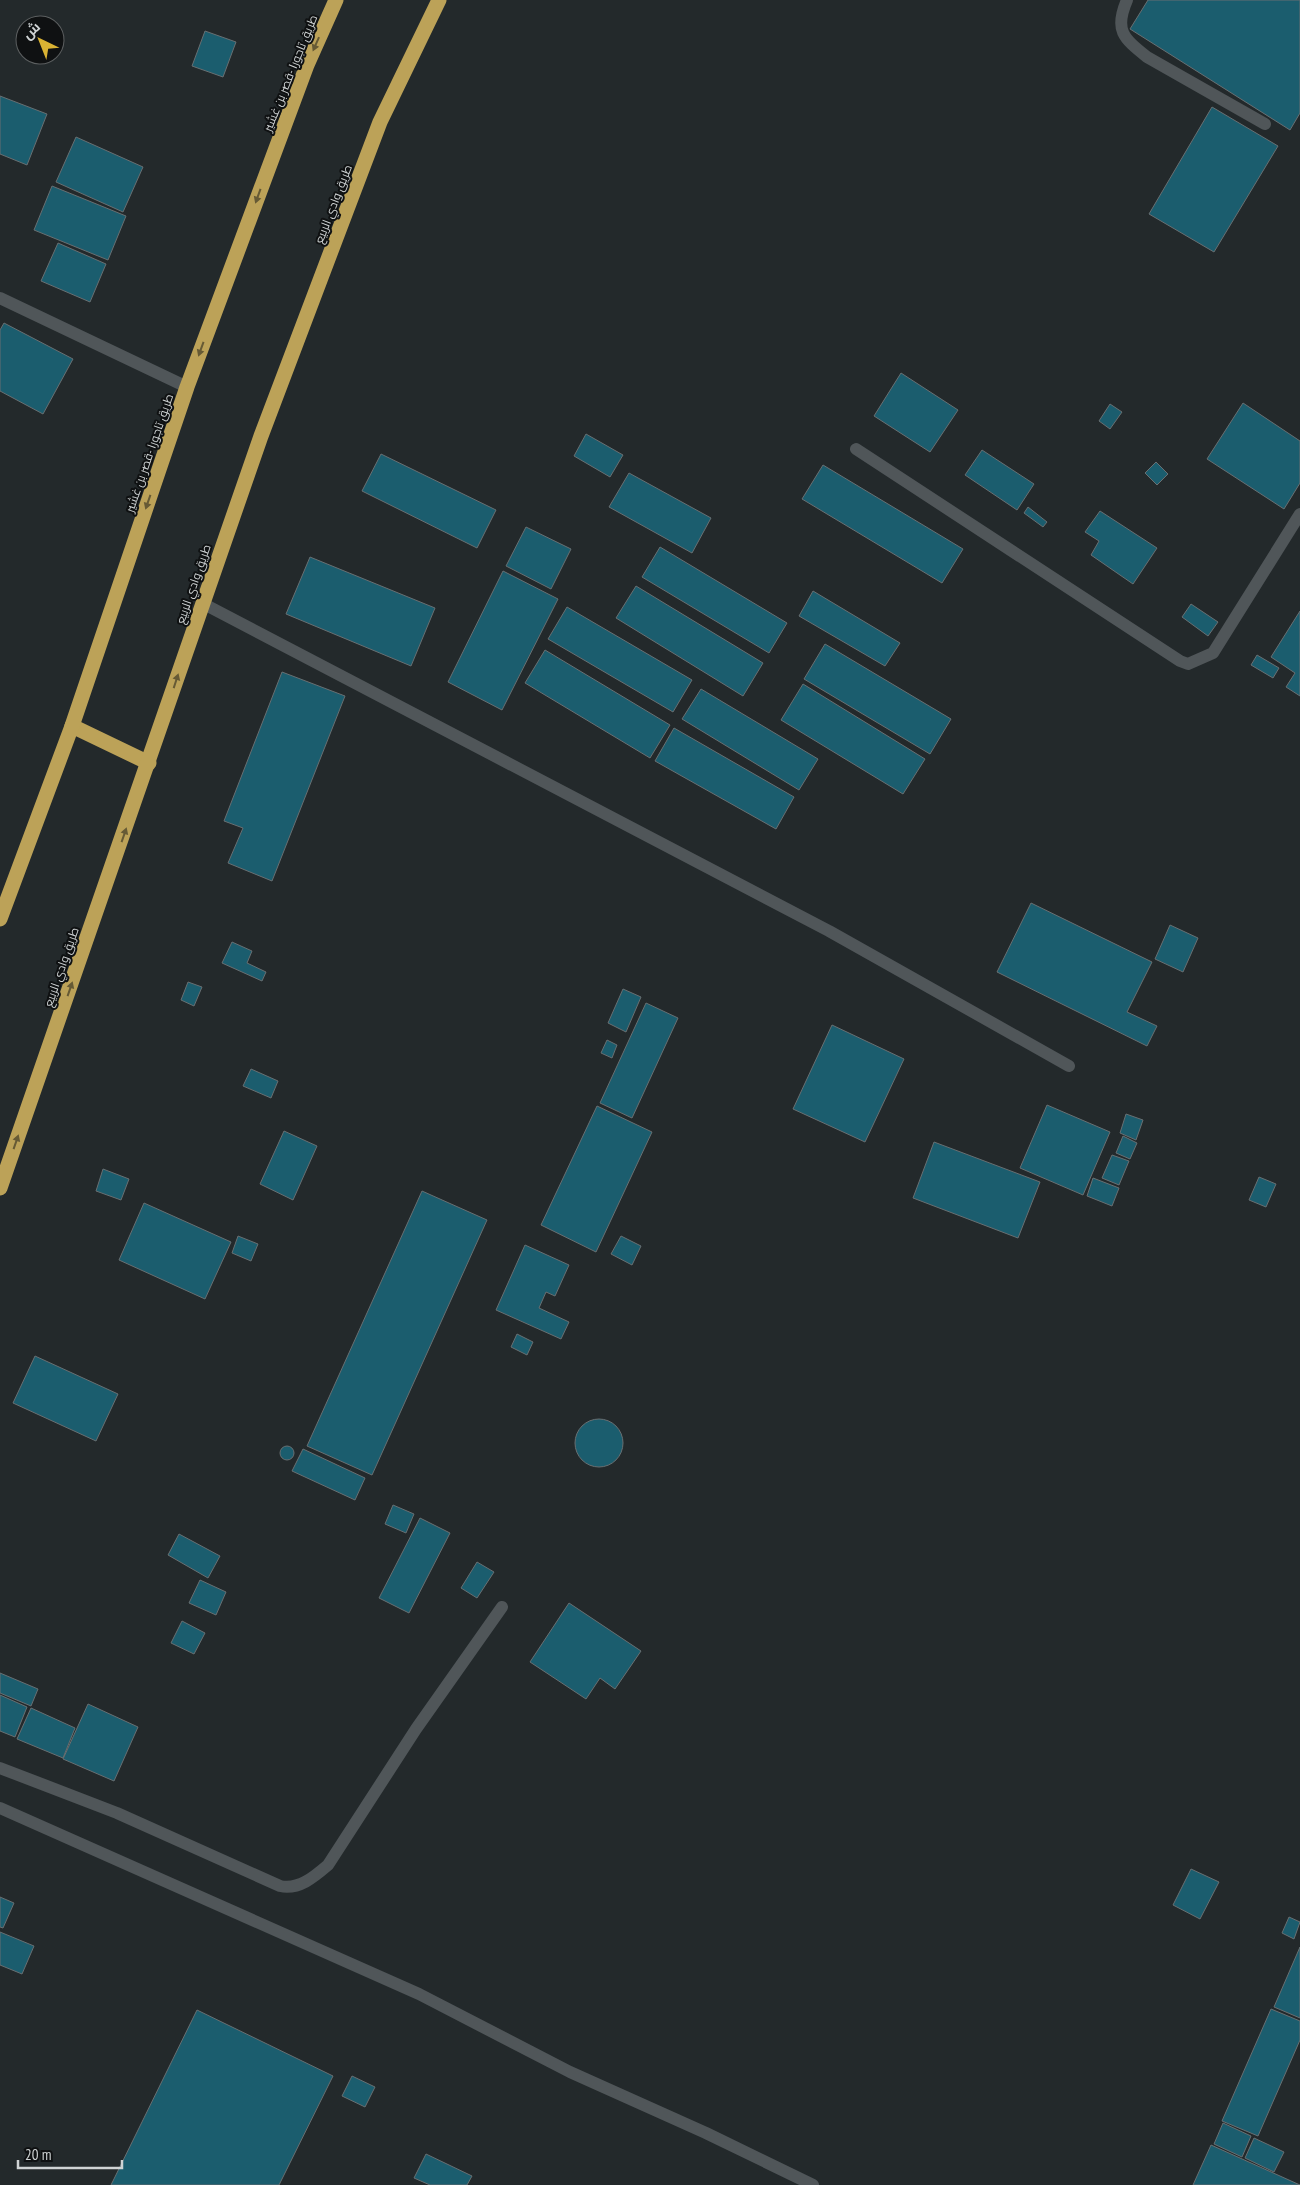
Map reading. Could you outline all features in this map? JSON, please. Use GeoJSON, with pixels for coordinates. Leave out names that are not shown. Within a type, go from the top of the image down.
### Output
{"type":"FeatureCollection","features":[{"type":"Feature","properties":{"kind":"highway","name":"طريق تاجورا -قصر بن غشير"},"geometry":{"type":"LineString","coordinates":[[0,919],[72,726],[187,387],[307,65],[336,0]]}},
{"type":"Feature","properties":{"kind":"highway","name":"طريق وادي الربيع"},"geometry":{"type":"LineString","coordinates":[[0,1188],[261,436],[380,122],[439,0]]}},
{"type":"Feature","properties":{"kind":"highway"},"geometry":{"type":"LineString","coordinates":[[72,726],[149,763]]}},
{"type":"Feature","properties":{"kind":"street"},"geometry":{"type":"LineString","coordinates":[[1127,0],[1121,20],[1121,32],[1129,43],[1146,57],[1266,124]]}},
{"type":"Feature","properties":{"kind":"street"},"geometry":{"type":"LineString","coordinates":[[0,298],[187,387]]}},
{"type":"Feature","properties":{"kind":"street"},"geometry":{"type":"LineString","coordinates":[[856,449],[1180,661],[1188,664],[1213,653],[1300,514]]}},
{"type":"Feature","properties":{"kind":"street"},"geometry":{"type":"LineString","coordinates":[[202,603],[829,931],[1069,1066]]}},
{"type":"Feature","properties":{"kind":"street"},"geometry":{"type":"LineString","coordinates":[[0,1768],[117,1812],[280,1886],[288,1888],[298,1886],[315,1876],[328,1865],[416,1729],[502,1607]]}},
{"type":"Feature","properties":{"kind":"street"},"geometry":{"type":"LineString","coordinates":[[0,1808],[418,1994],[570,2072],[706,2133],[813,2185]]}},
{"type":"Feature","properties":{"kind":"building"},"geometry":{"type":"Polygon","coordinates":[[[1148,0],[1300,0],[1300,113],[1290,130],[1130,29],[1148,0]]]}},
{"type":"Feature","properties":{"kind":"building"},"geometry":{"type":"Polygon","coordinates":[[[205,31],[236,42],[223,77],[192,66],[205,31]]]}},
{"type":"Feature","properties":{"kind":"building"},"geometry":{"type":"Polygon","coordinates":[[[0,96],[47,114],[27,165],[0,154],[0,96]]]}},
{"type":"Feature","properties":{"kind":"building"},"geometry":{"type":"Polygon","coordinates":[[[1212,107],[1278,146],[1214,252],[1149,214],[1212,107]]]}},
{"type":"Feature","properties":{"kind":"building"},"geometry":{"type":"Polygon","coordinates":[[[76,137],[143,167],[123,212],[56,182],[76,137]]]}},
{"type":"Feature","properties":{"kind":"building"},"geometry":{"type":"Polygon","coordinates":[[[52,186],[126,216],[108,260],[34,230],[52,186]]]}},
{"type":"Feature","properties":{"kind":"building"},"geometry":{"type":"Polygon","coordinates":[[[58,243],[106,264],[90,302],[41,281],[58,243]]]}},
{"type":"Feature","properties":{"kind":"building"},"geometry":{"type":"Polygon","coordinates":[[[4,323],[73,359],[43,414],[0,391],[0,330],[4,323]]]}},
{"type":"Feature","properties":{"kind":"building"},"geometry":{"type":"Polygon","coordinates":[[[901,373],[958,410],[930,452],[874,416],[901,373]]]}},
{"type":"Feature","properties":{"kind":"building"},"geometry":{"type":"Polygon","coordinates":[[[1243,403],[1300,441],[1300,483],[1284,509],[1207,459],[1243,403]]]}},
{"type":"Feature","properties":{"kind":"building"},"geometry":{"type":"Polygon","coordinates":[[[1110,404],[1122,412],[1110,429],[1099,421],[1110,404]]]}},
{"type":"Feature","properties":{"kind":"building"},"geometry":{"type":"Polygon","coordinates":[[[586,434],[623,455],[610,477],[574,456],[586,434]]]}},
{"type":"Feature","properties":{"kind":"building"},"geometry":{"type":"Polygon","coordinates":[[[982,450],[1034,484],[1017,510],[965,475],[982,450]]]}},
{"type":"Feature","properties":{"kind":"building"},"geometry":{"type":"Polygon","coordinates":[[[381,454],[496,510],[477,548],[362,491],[381,454]]]}},
{"type":"Feature","properties":{"kind":"building"},"geometry":{"type":"Polygon","coordinates":[[[1156,462],[1168,474],[1157,485],[1145,473],[1156,462]]]}},
{"type":"Feature","properties":{"kind":"building"},"geometry":{"type":"Polygon","coordinates":[[[823,465],[963,549],[942,583],[802,499],[823,465]]]}},
{"type":"Feature","properties":{"kind":"building"},"geometry":{"type":"Polygon","coordinates":[[[629,473],[711,518],[692,553],[609,507],[629,473]]]}},
{"type":"Feature","properties":{"kind":"building"},"geometry":{"type":"Polygon","coordinates":[[[1028,507],[1047,522],[1043,527],[1024,513],[1028,507]]]}},
{"type":"Feature","properties":{"kind":"building"},"geometry":{"type":"Polygon","coordinates":[[[1100,511],[1157,548],[1133,584],[1091,555],[1099,541],[1085,532],[1100,511]]]}},
{"type":"Feature","properties":{"kind":"building"},"geometry":{"type":"Polygon","coordinates":[[[526,527],[571,549],[551,589],[506,566],[526,527]]]}},
{"type":"Feature","properties":{"kind":"building"},"geometry":{"type":"Polygon","coordinates":[[[660,547],[787,623],[769,653],[642,577],[660,547]]]}},
{"type":"Feature","properties":{"kind":"building"},"geometry":{"type":"Polygon","coordinates":[[[310,557],[435,608],[411,666],[286,614],[310,557]]]}},
{"type":"Feature","properties":{"kind":"building"},"geometry":{"type":"Polygon","coordinates":[[[503,571],[558,599],[502,710],[448,682],[503,571]]]}},
{"type":"Feature","properties":{"kind":"building"},"geometry":{"type":"Polygon","coordinates":[[[636,586],[763,663],[743,696],[616,618],[636,586]]]}},
{"type":"Feature","properties":{"kind":"building"},"geometry":{"type":"Polygon","coordinates":[[[813,591],[900,643],[885,666],[799,616],[813,591]]]}},
{"type":"Feature","properties":{"kind":"building"},"geometry":{"type":"Polygon","coordinates":[[[1191,604],[1218,622],[1208,636],[1182,617],[1191,604]]]}},
{"type":"Feature","properties":{"kind":"building"},"geometry":{"type":"Polygon","coordinates":[[[567,607],[692,680],[673,712],[548,639],[567,607]]]}},
{"type":"Feature","properties":{"kind":"building"},"geometry":{"type":"Polygon","coordinates":[[[1300,611],[1300,696],[1286,687],[1295,673],[1271,657],[1300,611]]]}},
{"type":"Feature","properties":{"kind":"building"},"geometry":{"type":"Polygon","coordinates":[[[825,644],[951,719],[930,754],[804,679],[825,644]]]}},
{"type":"Feature","properties":{"kind":"building"},"geometry":{"type":"Polygon","coordinates":[[[545,650],[670,725],[650,758],[525,683],[545,650]]]}},
{"type":"Feature","properties":{"kind":"building"},"geometry":{"type":"Polygon","coordinates":[[[1257,655],[1279,668],[1273,678],[1251,665],[1257,655]]]}},
{"type":"Feature","properties":{"kind":"building"},"geometry":{"type":"Polygon","coordinates":[[[282,672],[345,696],[272,881],[228,863],[243,828],[224,821],[282,672]]]}},
{"type":"Feature","properties":{"kind":"building"},"geometry":{"type":"Polygon","coordinates":[[[803,684],[925,759],[903,794],[781,720],[803,684]]]}},
{"type":"Feature","properties":{"kind":"building"},"geometry":{"type":"Polygon","coordinates":[[[701,689],[818,759],[799,790],[682,719],[701,689]]]}},
{"type":"Feature","properties":{"kind":"building"},"geometry":{"type":"Polygon","coordinates":[[[674,728],[794,797],[776,829],[655,761],[674,728]]]}},
{"type":"Feature","properties":{"kind":"building"},"geometry":{"type":"Polygon","coordinates":[[[1031,903],[1152,962],[1127,1012],[1157,1026],[1147,1046],[997,972],[1031,903]]]}},
{"type":"Feature","properties":{"kind":"building"},"geometry":{"type":"Polygon","coordinates":[[[1170,925],[1198,938],[1183,972],[1155,959],[1170,925]]]}},
{"type":"Feature","properties":{"kind":"building"},"geometry":{"type":"Polygon","coordinates":[[[232,942],[252,951],[247,963],[266,972],[262,981],[222,963],[232,942]]]}},
{"type":"Feature","properties":{"kind":"building"},"geometry":{"type":"Polygon","coordinates":[[[188,982],[202,987],[194,1006],[181,1000],[188,982]]]}},
{"type":"Feature","properties":{"kind":"building"},"geometry":{"type":"Polygon","coordinates":[[[623,989],[641,997],[626,1032],[608,1023],[623,989]]]}},
{"type":"Feature","properties":{"kind":"building"},"geometry":{"type":"Polygon","coordinates":[[[646,1003],[678,1018],[632,1118],[600,1103],[646,1003]]]}},
{"type":"Feature","properties":{"kind":"building"},"geometry":{"type":"Polygon","coordinates":[[[832,1025],[904,1059],[865,1142],[793,1109],[832,1025]]]}},
{"type":"Feature","properties":{"kind":"building"},"geometry":{"type":"Polygon","coordinates":[[[607,1040],[617,1045],[612,1058],[601,1053],[607,1040]]]}},
{"type":"Feature","properties":{"kind":"building"},"geometry":{"type":"Polygon","coordinates":[[[251,1069],[278,1081],[271,1098],[243,1086],[251,1069]]]}},
{"type":"Feature","properties":{"kind":"building"},"geometry":{"type":"Polygon","coordinates":[[[1047,1105],[1110,1132],[1083,1195],[1020,1168],[1047,1105]]]}},
{"type":"Feature","properties":{"kind":"building"},"geometry":{"type":"Polygon","coordinates":[[[597,1106],[652,1132],[596,1252],[541,1225],[597,1106]]]}},
{"type":"Feature","properties":{"kind":"building"},"geometry":{"type":"Polygon","coordinates":[[[1126,1114],[1143,1120],[1136,1140],[1120,1133],[1126,1114]]]}},
{"type":"Feature","properties":{"kind":"building"},"geometry":{"type":"Polygon","coordinates":[[[284,1131],[317,1146],[293,1200],[260,1184],[284,1131]]]}},
{"type":"Feature","properties":{"kind":"building"},"geometry":{"type":"Polygon","coordinates":[[[1123,1136],[1137,1143],[1130,1159],[1116,1153],[1123,1136]]]}},
{"type":"Feature","properties":{"kind":"building"},"geometry":{"type":"Polygon","coordinates":[[[934,1142],[1040,1182],[1018,1238],[913,1198],[934,1142]]]}},
{"type":"Feature","properties":{"kind":"building"},"geometry":{"type":"Polygon","coordinates":[[[1112,1155],[1129,1161],[1119,1185],[1102,1178],[1112,1155]]]}},
{"type":"Feature","properties":{"kind":"building"},"geometry":{"type":"Polygon","coordinates":[[[103,1169],[129,1179],[121,1200],[96,1191],[103,1169]]]}},
{"type":"Feature","properties":{"kind":"building"},"geometry":{"type":"Polygon","coordinates":[[[1259,1177],[1276,1184],[1266,1207],[1249,1200],[1259,1177]]]}},
{"type":"Feature","properties":{"kind":"building"},"geometry":{"type":"Polygon","coordinates":[[[1093,1178],[1119,1188],[1112,1206],[1087,1196],[1093,1178]]]}},
{"type":"Feature","properties":{"kind":"building"},"geometry":{"type":"Polygon","coordinates":[[[422,1191],[487,1220],[372,1475],[307,1446],[422,1191]]]}},
{"type":"Feature","properties":{"kind":"building"},"geometry":{"type":"Polygon","coordinates":[[[144,1203],[231,1242],[205,1299],[119,1260],[144,1203]]]}},
{"type":"Feature","properties":{"kind":"building"},"geometry":{"type":"Polygon","coordinates":[[[238,1236],[258,1244],[251,1261],[232,1253],[238,1236]]]}},
{"type":"Feature","properties":{"kind":"building"},"geometry":{"type":"Polygon","coordinates":[[[621,1236],[641,1246],[632,1265],[611,1254],[621,1236]]]}},
{"type":"Feature","properties":{"kind":"building"},"geometry":{"type":"Polygon","coordinates":[[[525,1245],[569,1265],[555,1296],[546,1292],[539,1308],[569,1322],[561,1339],[496,1310],[525,1245]]]}},
{"type":"Feature","properties":{"kind":"building"},"geometry":{"type":"Polygon","coordinates":[[[517,1334],[533,1342],[527,1355],[511,1347],[517,1334]]]}},
{"type":"Feature","properties":{"kind":"building"},"geometry":{"type":"Polygon","coordinates":[[[35,1356],[118,1394],[96,1441],[13,1403],[35,1356]]]}},
{"type":"Feature","properties":{"kind":"building"},"geometry":{"type":"Polygon","coordinates":[[[594,1419],[604,1419],[616,1426],[623,1438],[623,1448],[616,1460],[604,1467],[594,1467],[586,1463],[579,1456],[575,1448],[575,1438],[579,1430],[586,1423],[594,1419]]]}},
{"type":"Feature","properties":{"kind":"building"},"geometry":{"type":"Polygon","coordinates":[[[287,1446],[292,1448],[294,1453],[292,1458],[287,1460],[282,1458],[280,1453],[282,1448],[287,1446]]]}},
{"type":"Feature","properties":{"kind":"building"},"geometry":{"type":"Polygon","coordinates":[[[303,1449],[365,1478],[355,1500],[292,1471],[303,1449]]]}},
{"type":"Feature","properties":{"kind":"building"},"geometry":{"type":"Polygon","coordinates":[[[393,1505],[414,1514],[406,1533],[385,1524],[393,1505]]]}},
{"type":"Feature","properties":{"kind":"building"},"geometry":{"type":"Polygon","coordinates":[[[420,1518],[450,1533],[409,1613],[379,1598],[420,1518]]]}},
{"type":"Feature","properties":{"kind":"building"},"geometry":{"type":"Polygon","coordinates":[[[179,1534],[220,1556],[208,1578],[168,1555],[179,1534]]]}},
{"type":"Feature","properties":{"kind":"building"},"geometry":{"type":"Polygon","coordinates":[[[477,1562],[494,1572],[477,1598],[461,1588],[477,1562]]]}},
{"type":"Feature","properties":{"kind":"building"},"geometry":{"type":"Polygon","coordinates":[[[200,1580],[226,1592],[216,1615],[189,1603],[200,1580]]]}},
{"type":"Feature","properties":{"kind":"building"},"geometry":{"type":"Polygon","coordinates":[[[569,1603],[641,1651],[615,1689],[600,1678],[586,1699],[530,1662],[569,1603]]]}},
{"type":"Feature","properties":{"kind":"building"},"geometry":{"type":"Polygon","coordinates":[[[182,1621],[205,1633],[194,1654],[171,1643],[182,1621]]]}},
{"type":"Feature","properties":{"kind":"building"},"geometry":{"type":"Polygon","coordinates":[[[0,1673],[38,1689],[31,1706],[0,1693],[0,1673]]]}},
{"type":"Feature","properties":{"kind":"building"},"geometry":{"type":"Polygon","coordinates":[[[0,1695],[27,1707],[15,1737],[0,1731],[0,1695]]]}},
{"type":"Feature","properties":{"kind":"building"},"geometry":{"type":"Polygon","coordinates":[[[88,1704],[138,1727],[114,1781],[63,1759],[88,1704]]]}},
{"type":"Feature","properties":{"kind":"building"},"geometry":{"type":"Polygon","coordinates":[[[31,1708],[75,1728],[63,1758],[17,1739],[31,1708]]]}},
{"type":"Feature","properties":{"kind":"building"},"geometry":{"type":"Polygon","coordinates":[[[1191,1869],[1219,1882],[1200,1919],[1173,1905],[1191,1869]]]}},
{"type":"Feature","properties":{"kind":"building"},"geometry":{"type":"Polygon","coordinates":[[[0,1897],[14,1903],[3,1928],[0,1927],[0,1897]]]}},
{"type":"Feature","properties":{"kind":"building"},"geometry":{"type":"Polygon","coordinates":[[[1289,1917],[1300,1922],[1294,1939],[1282,1933],[1289,1917]]]}},
{"type":"Feature","properties":{"kind":"building"},"geometry":{"type":"Polygon","coordinates":[[[0,1932],[34,1946],[22,1974],[0,1965],[0,1932]]]}},
{"type":"Feature","properties":{"kind":"building"},"geometry":{"type":"Polygon","coordinates":[[[1300,1947],[1300,2018],[1274,2007],[1300,1947]]]}},
{"type":"Feature","properties":{"kind":"building"},"geometry":{"type":"Polygon","coordinates":[[[1271,2009],[1300,2021],[1300,2040],[1258,2136],[1222,2121],[1271,2009]]]}},
{"type":"Feature","properties":{"kind":"building"},"geometry":{"type":"Polygon","coordinates":[[[197,2010],[333,2076],[279,2185],[111,2185],[197,2010]]]}},
{"type":"Feature","properties":{"kind":"building"},"geometry":{"type":"Polygon","coordinates":[[[352,2076],[375,2087],[365,2107],[342,2096],[352,2076]]]}},
{"type":"Feature","properties":{"kind":"building"},"geometry":{"type":"Polygon","coordinates":[[[1223,2123],[1251,2136],[1242,2157],[1214,2144],[1223,2123]]]}},
{"type":"Feature","properties":{"kind":"building"},"geometry":{"type":"Polygon","coordinates":[[[1254,2138],[1284,2152],[1274,2172],[1245,2158],[1254,2138]]]}},
{"type":"Feature","properties":{"kind":"building"},"geometry":{"type":"Polygon","coordinates":[[[1211,2145],[1300,2185],[1193,2185],[1211,2145]]]}},
{"type":"Feature","properties":{"kind":"building"},"geometry":{"type":"Polygon","coordinates":[[[426,2154],[472,2176],[467,2185],[430,2185],[414,2178],[426,2154]]]}}]}
